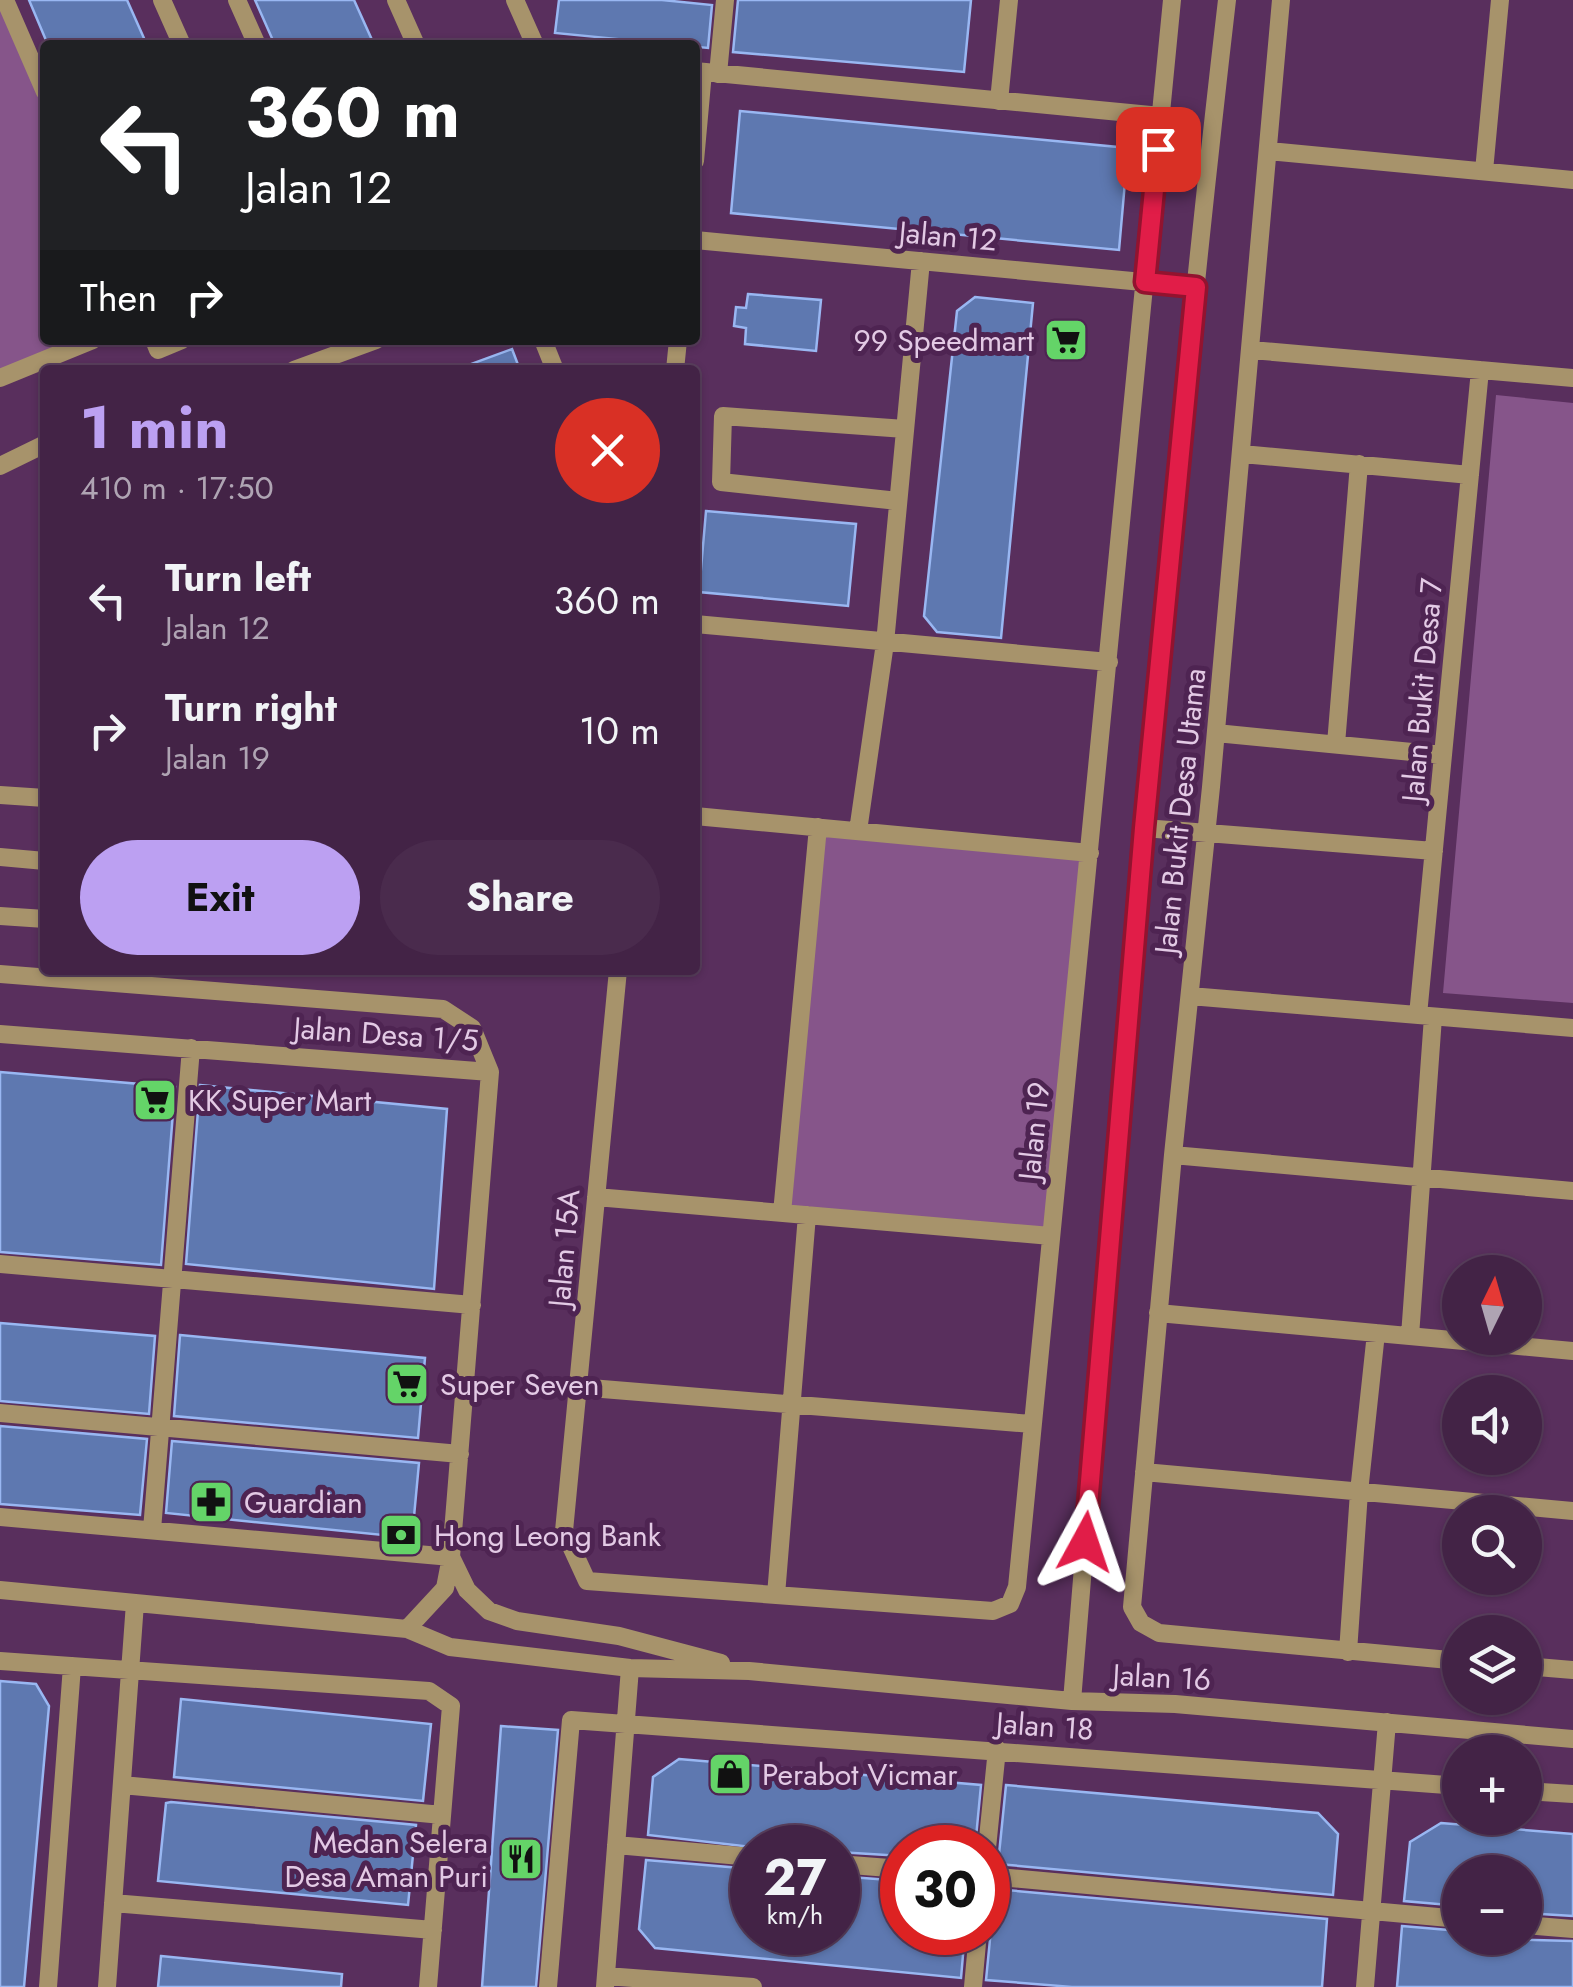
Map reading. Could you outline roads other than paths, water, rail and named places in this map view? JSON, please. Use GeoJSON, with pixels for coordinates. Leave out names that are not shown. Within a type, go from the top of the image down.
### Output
{"type":"FeatureCollection","features":[{"type":"Feature","properties":{"kind":"street"},"geometry":{"type":"LineString","coordinates":[[5,0],[40,80]]}},
{"type":"Feature","properties":{"kind":"street"},"geometry":{"type":"LineString","coordinates":[[162,0],[180,40]]}},
{"type":"Feature","properties":{"kind":"street"},"geometry":{"type":"LineString","coordinates":[[237,0],[255,40]]}},
{"type":"Feature","properties":{"kind":"street"},"geometry":{"type":"LineString","coordinates":[[396,0],[414,40]]}},
{"type":"Feature","properties":{"kind":"street"},"geometry":{"type":"LineString","coordinates":[[515,0],[532,40]]}},
{"type":"Feature","properties":{"kind":"street"},"geometry":{"type":"LineString","coordinates":[[700,121],[706,72],[725,0]]}},
{"type":"Feature","properties":{"kind":"street"},"geometry":{"type":"LineString","coordinates":[[999,100],[1009,0]]}},
{"type":"Feature","properties":{"kind":"street"},"geometry":{"type":"LineString","coordinates":[[1145,282],[1172,0]]}},
{"type":"Feature","properties":{"kind":"street","name":"Jalan Bukit Desa Utama"},"geometry":{"type":"LineString","coordinates":[[1072,1701],[1144,828],[1227,0]]}},
{"type":"Feature","properties":{"kind":"street","name":"Jalan Bukit Desa Utama"},"geometry":{"type":"LineString","coordinates":[[1281,0],[1207,833],[1131,1588],[1132,1607],[1142,1623],[1159,1634],[1348,1652]]}},
{"type":"Feature","properties":{"kind":"street"},"geometry":{"type":"LineString","coordinates":[[1484,171],[1500,0]]}},
{"type":"Feature","properties":{"kind":"street"},"geometry":{"type":"LineString","coordinates":[[706,72],[1161,116]]}},
{"type":"Feature","properties":{"kind":"street"},"geometry":{"type":"LineString","coordinates":[[1270,151],[1573,180]]}},
{"type":"Feature","properties":{"kind":"street","name":"Jalan 12"},"geometry":{"type":"LineString","coordinates":[[700,240],[1196,287]]}},
{"type":"Feature","properties":{"kind":"street"},"geometry":{"type":"LineString","coordinates":[[858,831],[876,726],[921,261]]}},
{"type":"Feature","properties":{"kind":"street","name":"Jalan 19"},"geometry":{"type":"LineString","coordinates":[[776,1595],[994,1611],[1010,1604],[1017,1588],[1145,282]]}},
{"type":"Feature","properties":{"kind":"street"},"geometry":{"type":"LineString","coordinates":[[0,378],[80,345]]}},
{"type":"Feature","properties":{"kind":"street"},"geometry":{"type":"LineString","coordinates":[[308,365],[362,345]]}},
{"type":"Feature","properties":{"kind":"street"},"geometry":{"type":"LineString","coordinates":[[1251,350],[1573,378]]}},
{"type":"Feature","properties":{"kind":"street","name":"Jalan Bukit Desa 7"},"geometry":{"type":"LineString","coordinates":[[1410,1336],[1421,1177],[1434,851],[1480,370]]}},
{"type":"Feature","properties":{"kind":"street"},"geometry":{"type":"LineString","coordinates":[[898,501],[721,482],[722,416],[905,429]]}},
{"type":"Feature","properties":{"kind":"street"},"geometry":{"type":"LineString","coordinates":[[0,466],[40,446]]}},
{"type":"Feature","properties":{"kind":"street"},"geometry":{"type":"LineString","coordinates":[[1242,454],[1470,475]]}},
{"type":"Feature","properties":{"kind":"street"},"geometry":{"type":"LineString","coordinates":[[1336,744],[1359,464]]}},
{"type":"Feature","properties":{"kind":"street"},"geometry":{"type":"LineString","coordinates":[[700,624],[1109,662]]}},
{"type":"Feature","properties":{"kind":"street"},"geometry":{"type":"LineString","coordinates":[[1216,733],[1444,755]]}},
{"type":"Feature","properties":{"kind":"street"},"geometry":{"type":"LineString","coordinates":[[0,795],[40,798]]}},
{"type":"Feature","properties":{"kind":"street"},"geometry":{"type":"LineString","coordinates":[[700,816],[1090,853]]}},
{"type":"Feature","properties":{"kind":"street"},"geometry":{"type":"LineString","coordinates":[[782,1212],[818,828]]}},
{"type":"Feature","properties":{"kind":"street"},"geometry":{"type":"LineString","coordinates":[[1144,828],[1434,851]]}},
{"type":"Feature","properties":{"kind":"street"},"geometry":{"type":"LineString","coordinates":[[0,858],[40,861]]}},
{"type":"Feature","properties":{"kind":"street"},"geometry":{"type":"LineString","coordinates":[[0,916],[40,920]]}},
{"type":"Feature","properties":{"kind":"street","name":"Jalan Desa 1/5"},"geometry":{"type":"LineString","coordinates":[[0,974],[443,1009],[472,1028],[490,1072],[0,1034]]}},
{"type":"Feature","properties":{"kind":"street","name":"Jalan 15A"},"geometry":{"type":"LineString","coordinates":[[618,975],[564,1531],[587,1580],[776,1595]]}},
{"type":"Feature","properties":{"kind":"street"},"geometry":{"type":"LineString","coordinates":[[1190,996],[1573,1028]]}},
{"type":"Feature","properties":{"kind":"street"},"geometry":{"type":"LineString","coordinates":[[152,1530],[191,1048]]}},
{"type":"Feature","properties":{"kind":"street"},"geometry":{"type":"LineString","coordinates":[[407,1629],[445,1588],[451,1557],[490,1072]]}},
{"type":"Feature","properties":{"kind":"street"},"geometry":{"type":"LineString","coordinates":[[1172,1155],[1573,1191]]}},
{"type":"Feature","properties":{"kind":"street"},"geometry":{"type":"LineString","coordinates":[[596,1197],[1051,1236]]}},
{"type":"Feature","properties":{"kind":"street"},"geometry":{"type":"LineString","coordinates":[[776,1595],[807,1215]]}},
{"type":"Feature","properties":{"kind":"street"},"geometry":{"type":"LineString","coordinates":[[0,1264],[472,1305]]}},
{"type":"Feature","properties":{"kind":"street"},"geometry":{"type":"LineString","coordinates":[[1158,1313],[1573,1351]]}},
{"type":"Feature","properties":{"kind":"street"},"geometry":{"type":"LineString","coordinates":[[1376,1333],[1358,1492],[1348,1652],[1442,1660]]}},
{"type":"Feature","properties":{"kind":"street"},"geometry":{"type":"LineString","coordinates":[[578,1387],[1032,1424]]}},
{"type":"Feature","properties":{"kind":"street"},"geometry":{"type":"LineString","coordinates":[[0,1413],[460,1454]]}},
{"type":"Feature","properties":{"kind":"street"},"geometry":{"type":"LineString","coordinates":[[1144,1472],[1573,1511]]}},
{"type":"Feature","properties":{"kind":"street"},"geometry":{"type":"LineString","coordinates":[[0,1516],[451,1557]]}},
{"type":"Feature","properties":{"kind":"street","name":"Jalan 16"},"geometry":{"type":"LineString","coordinates":[[451,1557],[468,1590],[489,1610],[517,1621],[619,1636],[749,1671]]}},
{"type":"Feature","properties":{"kind":"street","name":"Jalan 16"},"geometry":{"type":"LineString","coordinates":[[0,1590],[407,1629],[450,1647],[630,1668],[749,1671],[1072,1701],[1176,1704],[1573,1739]]}},
{"type":"Feature","properties":{"kind":"street"},"geometry":{"type":"LineString","coordinates":[[106,1987],[136,1602]]}},
{"type":"Feature","properties":{"kind":"street"},"geometry":{"type":"LineString","coordinates":[[0,1661],[429,1691],[450,1706],[428,1987]]}},
{"type":"Feature","properties":{"kind":"street"},"geometry":{"type":"LineString","coordinates":[[48,1987],[72,1666]]}},
{"type":"Feature","properties":{"kind":"street"},"geometry":{"type":"LineString","coordinates":[[1542,1667],[1573,1670]]}},
{"type":"Feature","properties":{"kind":"street"},"geometry":{"type":"LineString","coordinates":[[630,1668],[605,1981],[753,1987]]}},
{"type":"Feature","properties":{"kind":"street","name":"Jalan 18"},"geometry":{"type":"LineString","coordinates":[[548,1987],[571,1720],[1442,1785]]}},
{"type":"Feature","properties":{"kind":"street"},"geometry":{"type":"LineString","coordinates":[[1365,1987],[1387,1722]]}},
{"type":"Feature","properties":{"kind":"street"},"geometry":{"type":"LineString","coordinates":[[989,1825],[997,1749]]}},
{"type":"Feature","properties":{"kind":"street"},"geometry":{"type":"LineString","coordinates":[[122,1786],[442,1814]]}},
{"type":"Feature","properties":{"kind":"street"},"geometry":{"type":"LineString","coordinates":[[1542,1791],[1573,1794]]}},
{"type":"Feature","properties":{"kind":"street"},"geometry":{"type":"LineString","coordinates":[[616,1846],[730,1854]]}},
{"type":"Feature","properties":{"kind":"street"},"geometry":{"type":"LineString","coordinates":[[1010,1878],[1442,1917]]}},
{"type":"Feature","properties":{"kind":"street"},"geometry":{"type":"LineString","coordinates":[[113,1903],[433,1930]]}},
{"type":"Feature","properties":{"kind":"street"},"geometry":{"type":"LineString","coordinates":[[1542,1926],[1573,1929]]}},
{"type":"Feature","properties":{"kind":"street"},"geometry":{"type":"LineString","coordinates":[[973,1987],[976,1955]]}},
{"type":"Feature","properties":{"kind":"place","name":"99 Speedmart"},"geometry":{"type":"Point","coordinates":[1066,340]}},
{"type":"Feature","properties":{"kind":"place","name":"KK Super Mart"},"geometry":{"type":"Point","coordinates":[155,1100]}},
{"type":"Feature","properties":{"kind":"place","name":"Super Seven"},"geometry":{"type":"Point","coordinates":[407,1384]}},
{"type":"Feature","properties":{"kind":"place","name":"Guardian"},"geometry":{"type":"Point","coordinates":[211,1502]}},
{"type":"Feature","properties":{"kind":"place","name":"Hong Leong Bank"},"geometry":{"type":"Point","coordinates":[401,1535]}},
{"type":"Feature","properties":{"kind":"place","name":"Perabot Vicmar"},"geometry":{"type":"Point","coordinates":[730,1774]}},
{"type":"Feature","properties":{"kind":"place","name":"Medan Selera Desa Aman Puri"},"geometry":{"type":"Point","coordinates":[521,1859]}}]}
